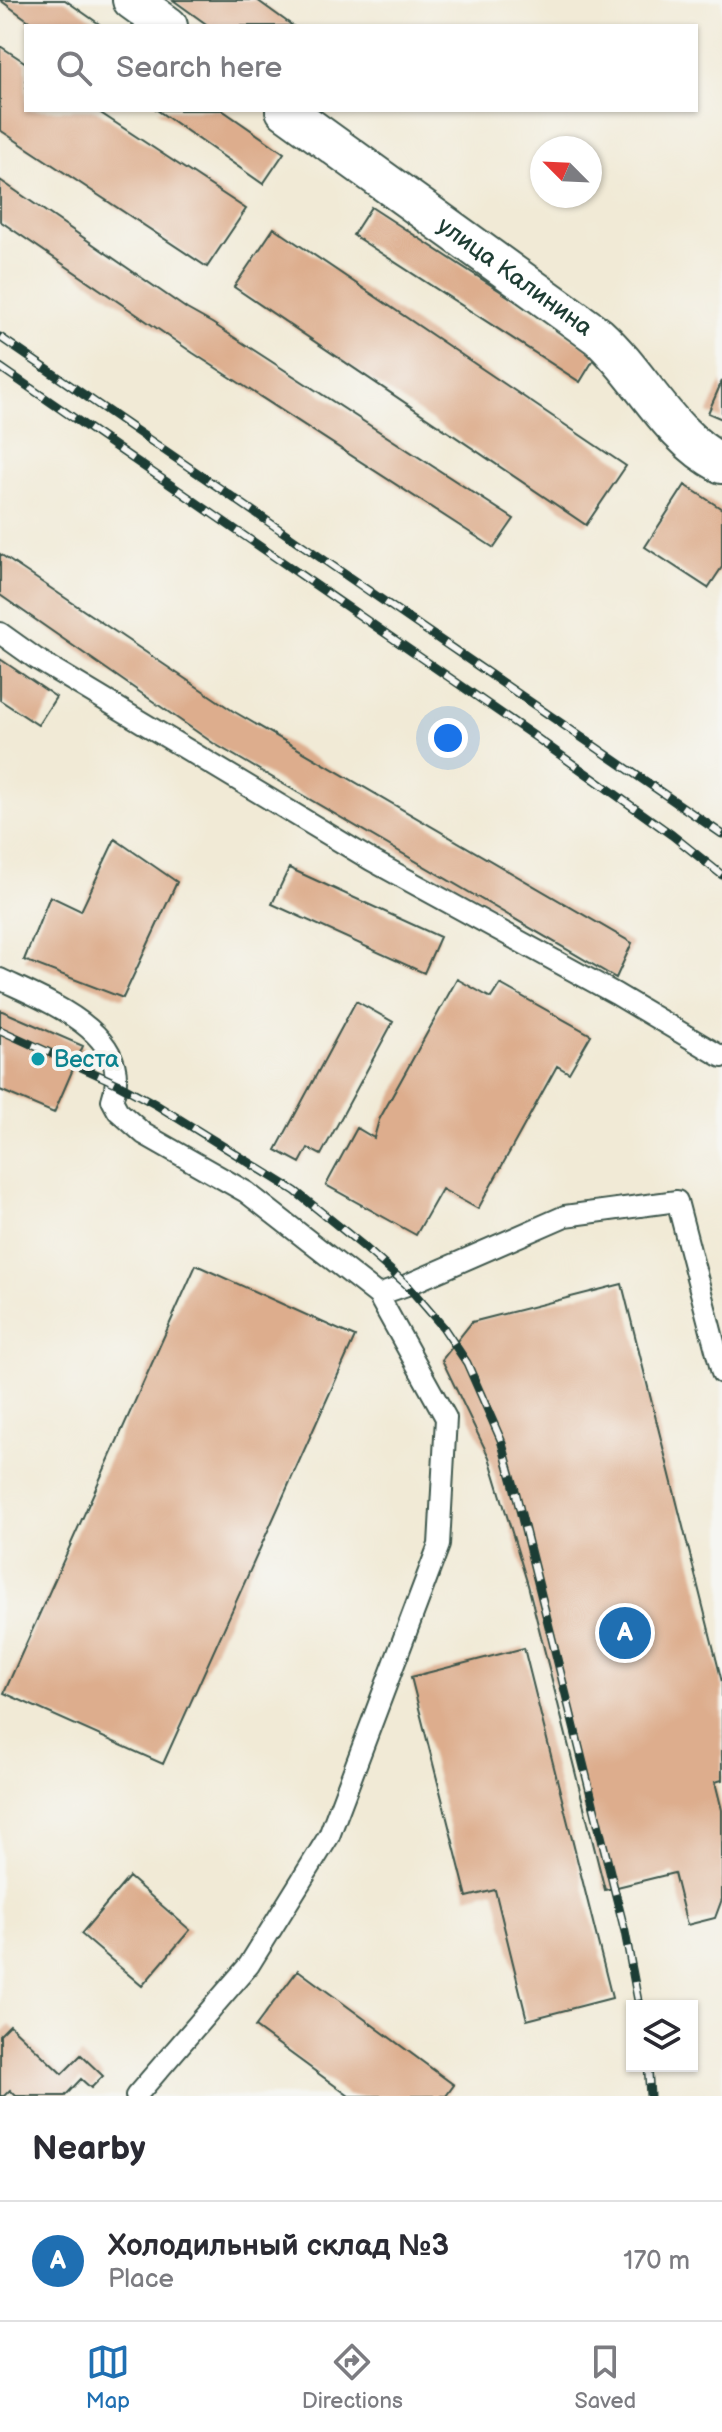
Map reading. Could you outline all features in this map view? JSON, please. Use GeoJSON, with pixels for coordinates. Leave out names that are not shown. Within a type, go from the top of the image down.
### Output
{"type":"FeatureCollection","features":[{"type":"Feature","properties":{"kind":"street"},"geometry":{"type":"LineString","coordinates":[[132,0],[165,24]]}},
{"type":"Feature","properties":{"kind":"street","name":"улица Калинина"},"geometry":{"type":"LineString","coordinates":[[288,112],[598,336],[627,364],[677,432],[697,450],[722,464]]}},
{"type":"Feature","properties":{"kind":"lane"},"geometry":{"type":"LineString","coordinates":[[0,633],[35,658],[371,860],[616,994],[722,1057]]}},
{"type":"Feature","properties":{"kind":"lane"},"geometry":{"type":"LineString","coordinates":[[0,979],[65,1012],[91,1030],[110,1056],[116,1071],[118,1084],[112,1100],[118,1111],[135,1127],[246,1192],[378,1295],[446,1418],[439,1545],[329,1836],[249,1965],[136,2096]]}},
{"type":"Feature","properties":{"kind":"lane"},"geometry":{"type":"LineString","coordinates":[[378,1295],[565,1216],[677,1201],[722,1373]]}},
{"type":"Feature","properties":{"kind":"building"},"geometry":{"type":"Polygon","coordinates":[[[0,0],[65,0],[99,24],[33,24],[0,0]]]}},
{"type":"Feature","properties":{"kind":"building"},"geometry":{"type":"Polygon","coordinates":[[[173,0],[257,0],[290,24],[206,24],[173,0]]]}},
{"type":"Feature","properties":{"kind":"building"},"geometry":{"type":"Polygon","coordinates":[[[0,46],[24,62],[24,112],[99,112],[246,209],[207,267],[0,130],[0,46]]]}},
{"type":"Feature","properties":{"kind":"building"},"geometry":{"type":"Polygon","coordinates":[[[160,112],[225,112],[284,153],[263,184],[160,112]]]}},
{"type":"Feature","properties":{"kind":"building"},"geometry":{"type":"Polygon","coordinates":[[[0,180],[187,309],[514,519],[494,548],[193,353],[0,221],[0,180]]]}},
{"type":"Feature","properties":{"kind":"building"},"geometry":{"type":"Polygon","coordinates":[[[371,207],[597,354],[580,382],[353,235],[371,207]]]}},
{"type":"Feature","properties":{"kind":"building"},"geometry":{"type":"Polygon","coordinates":[[[274,228],[626,466],[586,525],[234,287],[274,228]]]}},
{"type":"Feature","properties":{"kind":"building"},"geometry":{"type":"Polygon","coordinates":[[[722,381],[722,419],[708,413],[722,381]]]}},
{"type":"Feature","properties":{"kind":"building"},"geometry":{"type":"Polygon","coordinates":[[[685,485],[722,509],[722,567],[708,588],[645,547],[685,485]]]}},
{"type":"Feature","properties":{"kind":"building"},"geometry":{"type":"Polygon","coordinates":[[[0,554],[233,711],[632,943],[616,978],[213,743],[0,595],[0,554]]]}},
{"type":"Feature","properties":{"kind":"building"},"geometry":{"type":"Polygon","coordinates":[[[0,659],[56,697],[38,725],[0,700],[0,659]]]}},
{"type":"Feature","properties":{"kind":"building"},"geometry":{"type":"Polygon","coordinates":[[[115,839],[177,882],[123,998],[24,960],[50,896],[81,911],[115,839]]]}},
{"type":"Feature","properties":{"kind":"building"},"geometry":{"type":"Polygon","coordinates":[[[289,868],[440,937],[424,973],[272,904],[289,868]]]}},
{"type":"Feature","properties":{"kind":"building"},"geometry":{"type":"Polygon","coordinates":[[[457,979],[491,998],[500,984],[591,1035],[569,1073],[557,1066],[478,1209],[442,1189],[416,1235],[326,1185],[357,1128],[374,1138],[379,1120],[457,979]]]}},
{"type":"Feature","properties":{"kind":"building"},"geometry":{"type":"Polygon","coordinates":[[[356,1001],[393,1022],[321,1155],[308,1148],[300,1163],[276,1150],[356,1001]]]}},
{"type":"Feature","properties":{"kind":"building","name":"Веста"},"geometry":{"type":"Polygon","coordinates":[[[0,1010],[83,1046],[54,1113],[0,1090],[0,1010]]]}},
{"type":"Feature","properties":{"kind":"building"},"geometry":{"type":"Polygon","coordinates":[[[196,1265],[355,1337],[163,1764],[4,1693],[196,1265]]]}},
{"type":"Feature","properties":{"kind":"building"},"geometry":{"type":"Polygon","coordinates":[[[622,1284],[722,1682],[722,1780],[715,1782],[722,1810],[722,1899],[715,1918],[687,1925],[674,1873],[605,1890],[528,1585],[489,1457],[442,1360],[472,1322],[622,1284]]]}},
{"type":"Feature","properties":{"kind":"building"},"geometry":{"type":"Polygon","coordinates":[[[524,1648],[612,1998],[527,2020],[495,1890],[467,1897],[411,1677],[524,1648]]]}},
{"type":"Feature","properties":{"kind":"building"},"geometry":{"type":"Polygon","coordinates":[[[129,1877],[190,1930],[142,1986],[81,1934],[129,1877]]]}},
{"type":"Feature","properties":{"kind":"building"},"geometry":{"type":"Polygon","coordinates":[[[298,1970],[454,2085],[446,2096],[349,2096],[255,2027],[298,1970]]]}},
{"type":"Feature","properties":{"kind":"building"},"geometry":{"type":"Polygon","coordinates":[[[10,2025],[62,2074],[81,2055],[103,2076],[91,2088],[81,2079],[65,2096],[16,2096],[10,2090],[0,2096],[0,2035],[10,2025]]]}},
{"type":"Feature","properties":{"kind":"railway"},"geometry":{"type":"LineString","coordinates":[[0,337],[722,834]]}},
{"type":"Feature","properties":{"kind":"railway"},"geometry":{"type":"LineString","coordinates":[[0,367],[534,736],[672,835],[722,875]]}},
{"type":"Feature","properties":{"kind":"railway"},"geometry":{"type":"LineString","coordinates":[[0,1030],[155,1104],[295,1191],[407,1285],[443,1327],[467,1363],[501,1440],[514,1486],[625,1932],[638,2000]]}},
{"type":"Feature","properties":{"kind":"railway"},"geometry":{"type":"LineString","coordinates":[[648,2072],[650,2096]]}},
{"type":"Feature","properties":{"kind":"place","name":"Веста"},"geometry":{"type":"Point","coordinates":[38,1059]}},
{"type":"Feature","properties":{"kind":"place","name":"Холодильный склад №3"},"geometry":{"type":"Point","coordinates":[625,1633]}}]}
